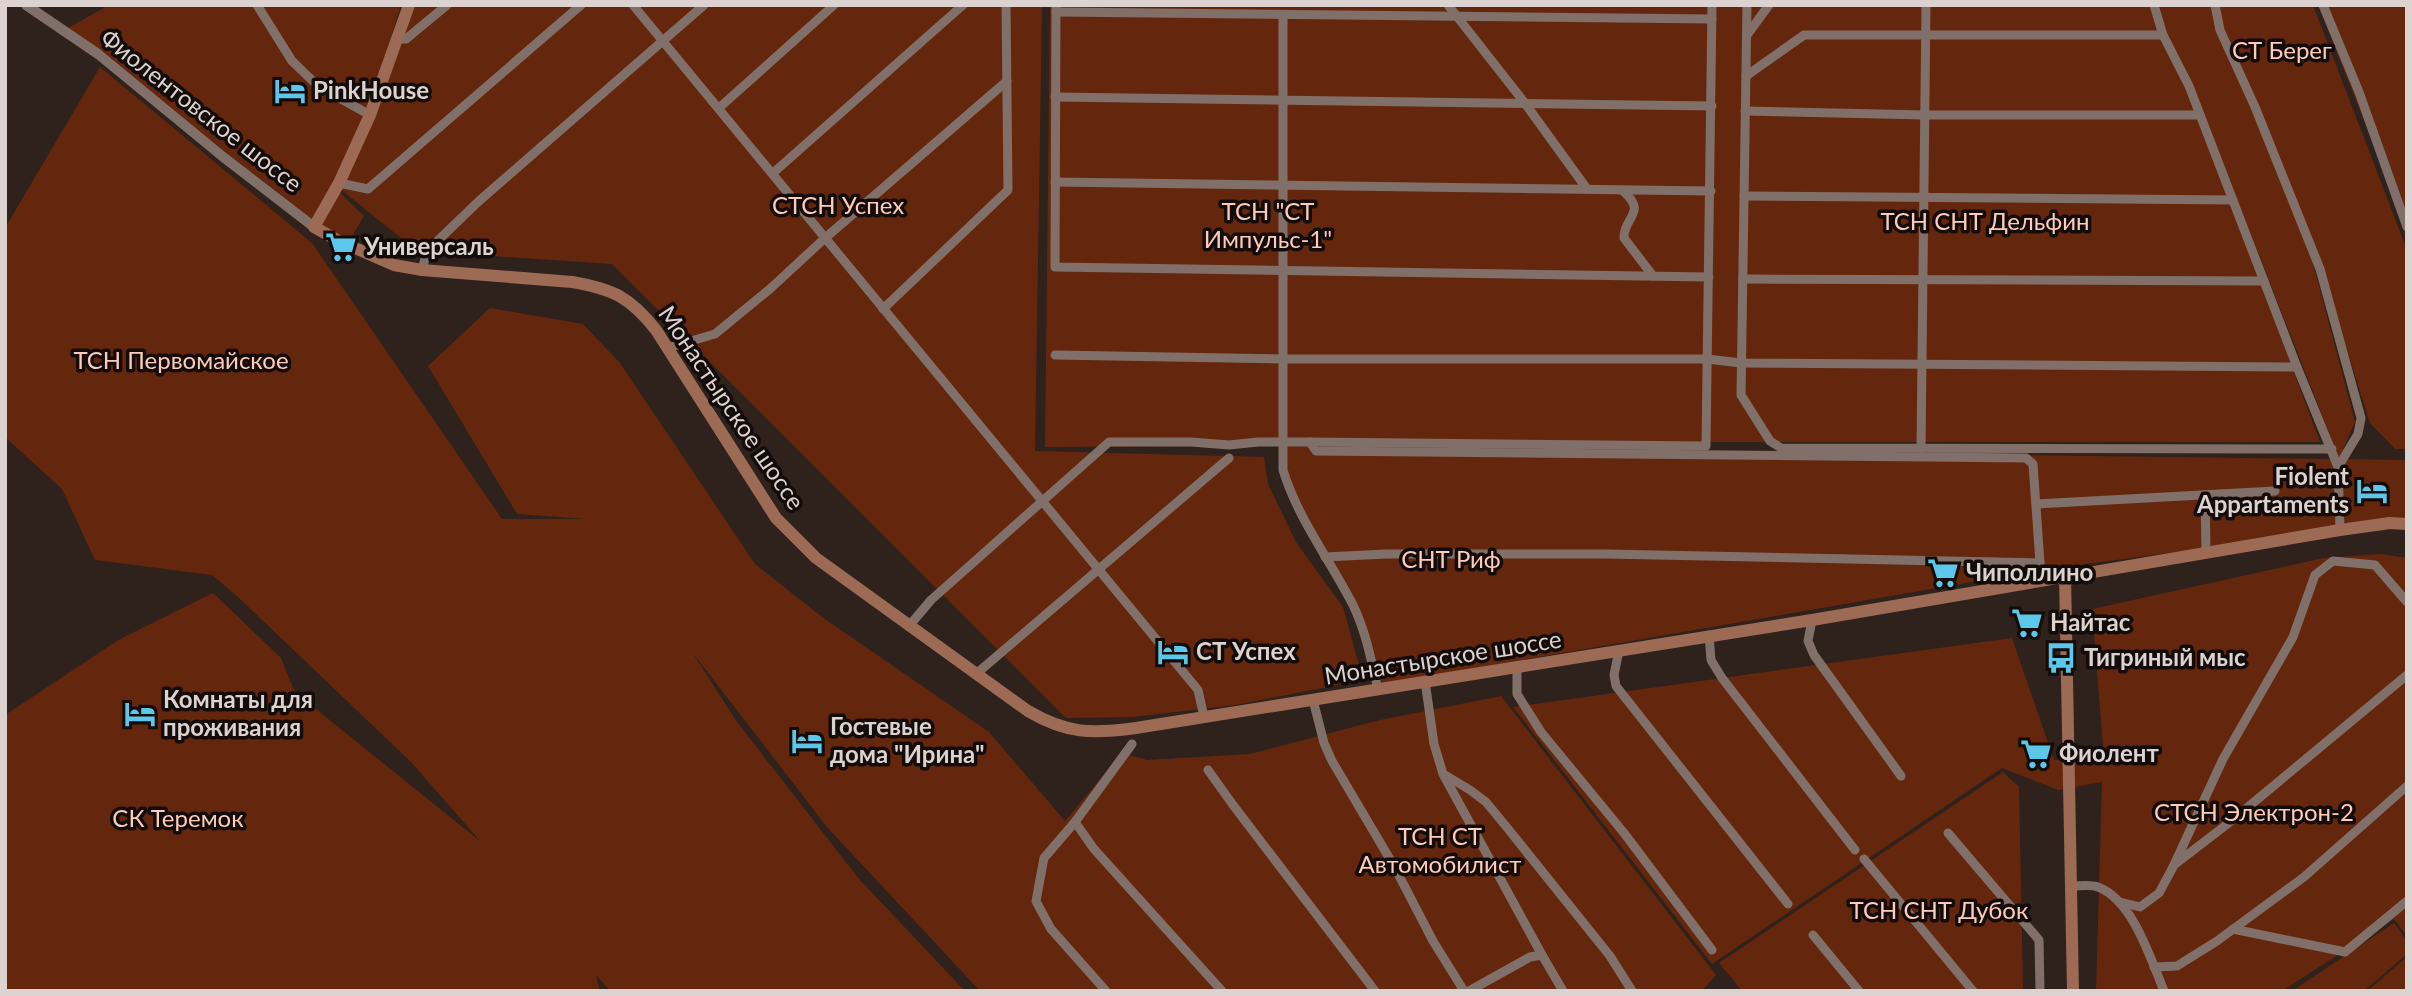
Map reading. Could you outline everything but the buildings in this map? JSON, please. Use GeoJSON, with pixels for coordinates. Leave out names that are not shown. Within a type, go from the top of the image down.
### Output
{"type":"FeatureCollection","features":[{"type":"Feature","properties":{"kind":"main road"},"geometry":{"type":"LineString","coordinates":[[314,227],[339,183],[370,115],[409,5]]}},
{"type":"Feature","properties":{"kind":"main road","name":"Монастырское шоссе"},"geometry":{"type":"LineString","coordinates":[[314,227],[394,265],[422,270],[572,282],[596,286],[618,294],[639,309],[667,348],[776,518],[816,558],[1046,722],[1079,732],[1107,732],[1313,700],[1812,620],[2065,576]]}},
{"type":"Feature","properties":{"kind":"main road"},"geometry":{"type":"LineString","coordinates":[[2073,991],[2065,576],[2340,530],[2390,523],[2407,524]]}},
{"type":"Feature","properties":{"kind":"street","name":"Фиолентовское шоссе"},"geometry":{"type":"LineString","coordinates":[[26,5],[98,54],[314,227]]}},
{"type":"Feature","properties":{"kind":"street"},"geometry":{"type":"LineString","coordinates":[[257,5],[292,61],[318,86],[370,115]]}},
{"type":"Feature","properties":{"kind":"street"},"geometry":{"type":"LineString","coordinates":[[397,39],[406,39],[447,5]]}},
{"type":"Feature","properties":{"kind":"street"},"geometry":{"type":"LineString","coordinates":[[339,183],[368,189],[581,5]]}},
{"type":"Feature","properties":{"kind":"street"},"geometry":{"type":"LineString","coordinates":[[632,5],[1198,690],[1204,717]]}},
{"type":"Feature","properties":{"kind":"street"},"geometry":{"type":"LineString","coordinates":[[422,270],[427,251],[479,201],[704,5]]}},
{"type":"Feature","properties":{"kind":"street"},"geometry":{"type":"LineString","coordinates":[[719,108],[834,5]]}},
{"type":"Feature","properties":{"kind":"street"},"geometry":{"type":"LineString","coordinates":[[773,173],[963,5]]}},
{"type":"Feature","properties":{"kind":"street"},"geometry":{"type":"LineString","coordinates":[[883,309],[1008,190],[1006,5]]}},
{"type":"Feature","properties":{"kind":"street"},"geometry":{"type":"LineString","coordinates":[[1448,5],[1524,102],[1587,189]]}},
{"type":"Feature","properties":{"kind":"street"},"geometry":{"type":"LineString","coordinates":[[909,626],[930,600],[1109,442],[1229,445],[1310,442],[1706,446],[1712,5]]}},
{"type":"Feature","properties":{"kind":"street"},"geometry":{"type":"LineString","coordinates":[[1747,5],[1741,395],[1770,441],[1781,448],[2332,449]]}},
{"type":"Feature","properties":{"kind":"street"},"geometry":{"type":"LineString","coordinates":[[1746,36],[1769,5]]}},
{"type":"Feature","properties":{"kind":"street"},"geometry":{"type":"LineString","coordinates":[[1921,449],[1926,5]]}},
{"type":"Feature","properties":{"kind":"street"},"geometry":{"type":"LineString","coordinates":[[2154,5],[2163,36],[2189,86],[2297,367],[2332,449],[2338,467],[2340,530]]}},
{"type":"Feature","properties":{"kind":"street"},"geometry":{"type":"LineString","coordinates":[[2215,5],[2220,30],[2255,107],[2319,269],[2361,418],[2358,434],[2338,467]]}},
{"type":"Feature","properties":{"kind":"street"},"geometry":{"type":"LineString","coordinates":[[2323,5],[2359,92],[2407,227]]}},
{"type":"Feature","properties":{"kind":"street"},"geometry":{"type":"LineString","coordinates":[[1709,277],[1055,267],[1056,9],[1283,15],[1712,19]]}},
{"type":"Feature","properties":{"kind":"street"},"geometry":{"type":"LineString","coordinates":[[1283,15],[1283,470],[1289,488],[1353,605],[1365,634],[1378,689]]}},
{"type":"Feature","properties":{"kind":"street"},"geometry":{"type":"LineString","coordinates":[[1746,76],[1804,35],[2163,36]]}},
{"type":"Feature","properties":{"kind":"street"},"geometry":{"type":"LineString","coordinates":[[667,348],[715,334],[1007,81]]}},
{"type":"Feature","properties":{"kind":"street"},"geometry":{"type":"LineString","coordinates":[[1055,97],[1712,106]]}},
{"type":"Feature","properties":{"kind":"street"},"geometry":{"type":"LineString","coordinates":[[1745,111],[1925,115],[2200,115]]}},
{"type":"Feature","properties":{"kind":"street"},"geometry":{"type":"LineString","coordinates":[[1055,182],[1711,191]]}},
{"type":"Feature","properties":{"kind":"street"},"geometry":{"type":"LineString","coordinates":[[1622,190],[1630,196],[1634,205],[1634,215],[1624,232],[1624,238],[1653,276]]}},
{"type":"Feature","properties":{"kind":"street"},"geometry":{"type":"LineString","coordinates":[[1744,196],[2233,200]]}},
{"type":"Feature","properties":{"kind":"street"},"geometry":{"type":"LineString","coordinates":[[1743,279],[2264,281]]}},
{"type":"Feature","properties":{"kind":"street"},"geometry":{"type":"LineString","coordinates":[[1055,355],[1283,359],[1707,359],[1741,363],[2297,367]]}},
{"type":"Feature","properties":{"kind":"street"},"geometry":{"type":"LineString","coordinates":[[1310,442],[1316,451],[2026,458],[2033,464],[2036,504],[2040,563],[2035,581]]}},
{"type":"Feature","properties":{"kind":"street"},"geometry":{"type":"LineString","coordinates":[[976,674],[1229,458]]}},
{"type":"Feature","properties":{"kind":"street"},"geometry":{"type":"LineString","coordinates":[[2036,504],[2275,491]]}},
{"type":"Feature","properties":{"kind":"street"},"geometry":{"type":"LineString","coordinates":[[2205,495],[2206,552]]}},
{"type":"Feature","properties":{"kind":"street"},"geometry":{"type":"LineString","coordinates":[[1325,557],[1386,554],[1606,554],[2040,563]]}},
{"type":"Feature","properties":{"kind":"street"},"geometry":{"type":"LineString","coordinates":[[2120,902],[2140,907],[2159,893],[2223,760],[2293,637],[2315,575],[2333,561],[2375,565],[2407,602]]}},
{"type":"Feature","properties":{"kind":"street"},"geometry":{"type":"LineString","coordinates":[[1812,620],[1808,641],[1814,655],[1901,776]]}},
{"type":"Feature","properties":{"kind":"street"},"geometry":{"type":"LineString","coordinates":[[1709,635],[1711,660],[1722,678],[1855,850]]}},
{"type":"Feature","properties":{"kind":"street"},"geometry":{"type":"LineString","coordinates":[[1619,650],[1614,675],[1616,685],[1788,904]]}},
{"type":"Feature","properties":{"kind":"street"},"geometry":{"type":"LineString","coordinates":[[1517,666],[1517,694],[1536,726],[1624,832],[1712,950]]}},
{"type":"Feature","properties":{"kind":"street"},"geometry":{"type":"LineString","coordinates":[[2174,864],[2230,822],[2407,675]]}},
{"type":"Feature","properties":{"kind":"street"},"geometry":{"type":"LineString","coordinates":[[1425,681],[1434,744],[1443,774],[1563,991]]}},
{"type":"Feature","properties":{"kind":"street"},"geometry":{"type":"LineString","coordinates":[[1313,700],[1324,743],[1332,761],[1394,866],[1433,942],[1467,991],[1530,957],[1542,955]]}},
{"type":"Feature","properties":{"kind":"street"},"geometry":{"type":"LineString","coordinates":[[1106,991],[1051,929],[1036,901],[1044,858],[1075,822],[1132,744]]}},
{"type":"Feature","properties":{"kind":"street"},"geometry":{"type":"LineString","coordinates":[[1208,770],[1375,991]]}},
{"type":"Feature","properties":{"kind":"street"},"geometry":{"type":"LineString","coordinates":[[1443,774],[1486,802],[1602,946],[1632,991]]}},
{"type":"Feature","properties":{"kind":"street"},"geometry":{"type":"LineString","coordinates":[[2154,967],[2177,965],[2233,929],[2304,877],[2407,786]]}},
{"type":"Feature","properties":{"kind":"street"},"geometry":{"type":"LineString","coordinates":[[1075,822],[1094,849],[1222,991]]}},
{"type":"Feature","properties":{"kind":"street"},"geometry":{"type":"LineString","coordinates":[[1948,833],[2039,940],[2040,991]]}},
{"type":"Feature","properties":{"kind":"street"},"geometry":{"type":"LineString","coordinates":[[1864,859],[1973,991]]}},
{"type":"Feature","properties":{"kind":"street"},"geometry":{"type":"LineString","coordinates":[[2071,887],[2098,886],[2120,902],[2143,938],[2164,991]]}},
{"type":"Feature","properties":{"kind":"street"},"geometry":{"type":"LineString","coordinates":[[2233,929],[2345,952],[2407,901]]}},
{"type":"Feature","properties":{"kind":"street"},"geometry":{"type":"LineString","coordinates":[[1813,936],[1859,991]]}},
{"type":"Feature","properties":{"kind":"green space","name":"СТСН Успех"},"geometry":{"type":"Polygon","coordinates":[[[109,5],[401,5],[374,92],[403,5],[1042,5],[1035,451],[1264,457],[1268,484],[1296,542],[1343,607],[1363,680],[1235,705],[1133,717],[1066,718],[612,264],[417,251],[334,184],[364,216],[351,238],[322,228],[68,28],[109,5]]]}},
{"type":"Feature","properties":{"kind":"green space"},"geometry":{"type":"Polygon","coordinates":[[[1050,5],[2156,5],[2320,442],[1710,442],[1045,447],[1050,5]]]}},
{"type":"Feature","properties":{"kind":"green space"},"geometry":{"type":"Polygon","coordinates":[[[2158,5],[2213,5],[2212,12],[2311,256],[2355,422],[2339,458],[2191,82],[2167,34],[2158,5]]]}},
{"type":"Feature","properties":{"kind":"green space","name":"СТ Берег"},"geometry":{"type":"Polygon","coordinates":[[[2220,5],[2313,5],[2407,250],[2407,449],[2395,449],[2370,423],[2315,248],[2218,15],[2220,5]]]}},
{"type":"Feature","properties":{"kind":"green space"},"geometry":{"type":"Polygon","coordinates":[[[2318,5],[2407,5],[2407,228],[2318,5]]]}},
{"type":"Feature","properties":{"kind":"green space"},"geometry":{"type":"Polygon","coordinates":[[[100,67],[312,243],[502,519],[585,519],[517,514],[428,366],[490,308],[583,324],[620,363],[755,564],[822,617],[989,732],[1065,821],[1122,753],[1147,760],[1250,754],[1380,720],[1501,696],[1716,975],[1702,991],[980,991],[827,827],[692,652],[737,722],[859,879],[965,991],[610,991],[596,975],[600,991],[5,991],[5,715],[120,639],[213,593],[281,658],[293,688],[311,705],[481,842],[412,763],[212,575],[95,560],[62,489],[5,437],[5,228],[100,67]]]}},
{"type":"Feature","properties":{"kind":"green space","name":"СНТ Риф"},"geometry":{"type":"Polygon","coordinates":[[[1283,446],[2407,460],[2407,521],[2041,570],[1383,684],[1336,576],[1284,475],[1283,446]]]}},
{"type":"Feature","properties":{"kind":"green space","name":"СТСН Электрон-2"},"geometry":{"type":"Polygon","coordinates":[[[2381,554],[2407,558],[2407,936],[2394,919],[2282,991],[2096,991],[2102,782],[2058,790],[2002,768],[1712,964],[1513,707],[2012,638],[2054,760],[2104,758],[2092,609],[2324,558],[2381,554]]]}},
{"type":"Feature","properties":{"kind":"green space","name":"ТСН СНТ Дубок"},"geometry":{"type":"Polygon","coordinates":[[[2003,772],[2019,787],[2023,991],[1742,991],[1719,963],[2003,772]]]}},
{"type":"Feature","properties":{"kind":"green space"},"geometry":{"type":"Polygon","coordinates":[[[2394,923],[2407,941],[2407,954],[2364,991],[2292,991],[2394,923]]]}},
{"type":"Feature","properties":{"kind":"green space"},"geometry":{"type":"Polygon","coordinates":[[[2407,957],[2407,991],[2367,991],[2407,957]]]}},
{"type":"Feature","properties":{"kind":"place","name":"PinkHouse"},"geometry":{"type":"Point","coordinates":[290,91]}},
{"type":"Feature","properties":{"kind":"place","name":"Универсаль"},"geometry":{"type":"Point","coordinates":[341,247]}},
{"type":"Feature","properties":{"kind":"place","name":"Fiolent Appartaments"},"geometry":{"type":"Point","coordinates":[2372,491]}},
{"type":"Feature","properties":{"kind":"place","name":"Чиполлино"},"geometry":{"type":"Point","coordinates":[1943,573]}},
{"type":"Feature","properties":{"kind":"place","name":"Найтас"},"geometry":{"type":"Point","coordinates":[2027,623]}},
{"type":"Feature","properties":{"kind":"place","name":"СТ Успех"},"geometry":{"type":"Point","coordinates":[1173,652]}},
{"type":"Feature","properties":{"kind":"place","name":"Тигриный мыс"},"geometry":{"type":"Point","coordinates":[2061,658]}},
{"type":"Feature","properties":{"kind":"place","name":"Комнаты для проживания"},"geometry":{"type":"Point","coordinates":[140,714]}},
{"type":"Feature","properties":{"kind":"place","name":"Гостевые дома \"Ирина\""},"geometry":{"type":"Point","coordinates":[807,741]}},
{"type":"Feature","properties":{"kind":"place","name":"Фиолент"},"geometry":{"type":"Point","coordinates":[2036,754]}},
{"type":"Feature","properties":{"kind":"park label","name":"ТСН СНТ Дельфин"},"geometry":{"type":"Point","coordinates":[1985,222]}},
{"type":"Feature","properties":{"kind":"park label","name":"ТСН \"СТ Импульс-1\""},"geometry":{"type":"Point","coordinates":[1268,226]}},
{"type":"Feature","properties":{"kind":"park label","name":"ТСН Первомайское"},"geometry":{"type":"Point","coordinates":[181,361]}},
{"type":"Feature","properties":{"kind":"park label","name":"СК Теремок"},"geometry":{"type":"Point","coordinates":[178,819]}},
{"type":"Feature","properties":{"kind":"park label","name":"ТСН СТ Автомобилист"},"geometry":{"type":"Point","coordinates":[1440,851]}}]}
